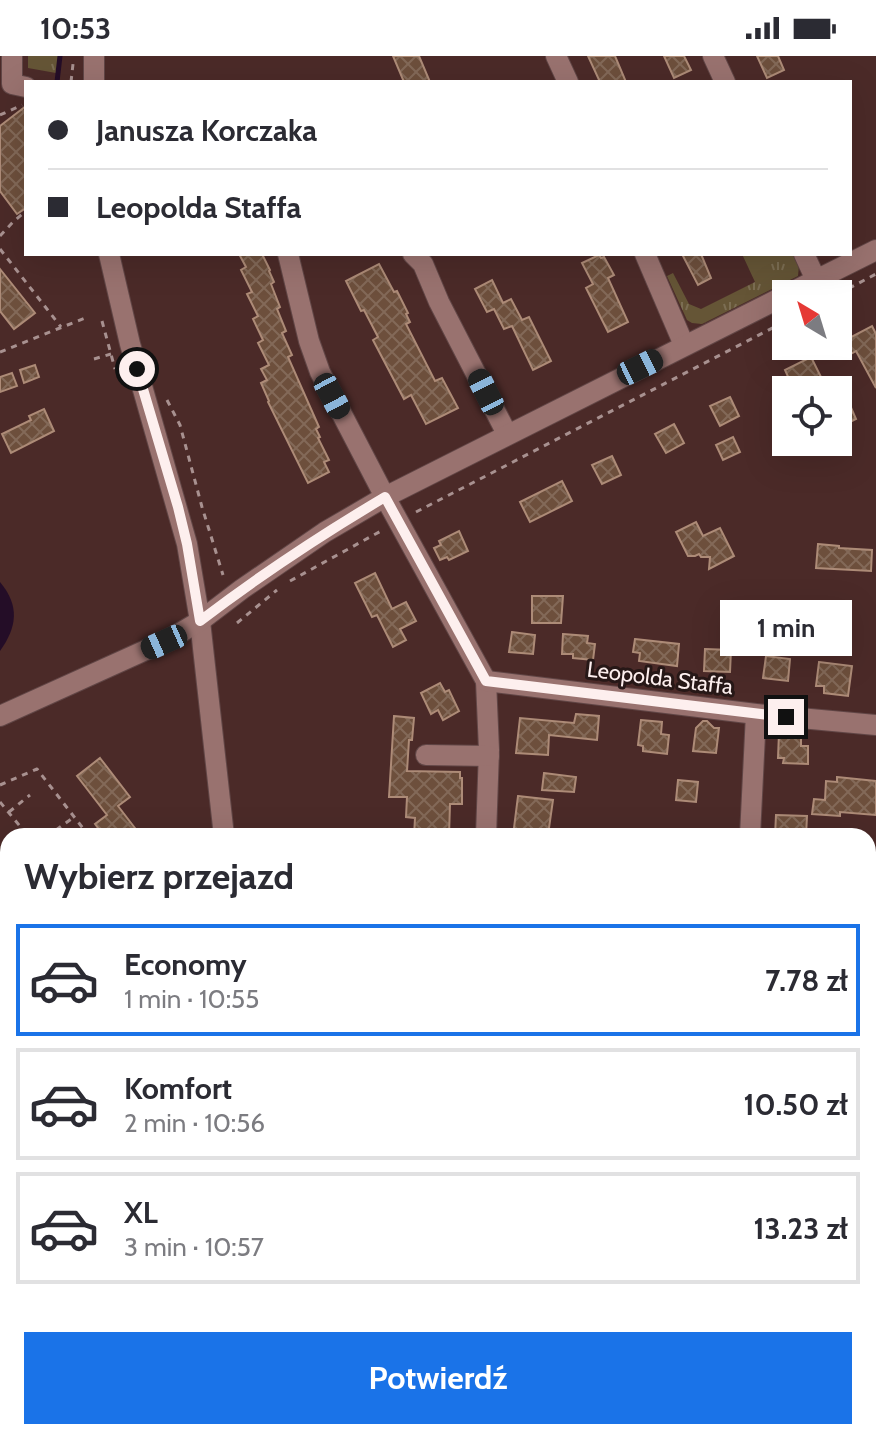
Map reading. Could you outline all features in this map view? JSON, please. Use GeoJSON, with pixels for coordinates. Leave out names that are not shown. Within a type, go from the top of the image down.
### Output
{"type":"FeatureCollection","features":[{"type":"Feature","properties":{"kind":"street"},"geometry":{"type":"LineString","coordinates":[[12,56],[19,86]]}},
{"type":"Feature","properties":{"kind":"street"},"geometry":{"type":"LineString","coordinates":[[94,56],[94,80]]}},
{"type":"Feature","properties":{"kind":"street"},"geometry":{"type":"LineString","coordinates":[[556,56],[567,80]]}},
{"type":"Feature","properties":{"kind":"street"},"geometry":{"type":"LineString","coordinates":[[713,56],[724,80]]}},
{"type":"Feature","properties":{"kind":"street"},"geometry":{"type":"LineString","coordinates":[[805,256],[816,280],[876,250]]}},
{"type":"Feature","properties":{"kind":"street"},"geometry":{"type":"LineString","coordinates":[[109,256],[130,344],[184,531],[200,621],[223,828]]}},
{"type":"Feature","properties":{"kind":"street"},"geometry":{"type":"LineString","coordinates":[[288,256],[309,341],[320,372],[486,681],[489,756],[486,828]]}},
{"type":"Feature","properties":{"kind":"street"},"geometry":{"type":"LineString","coordinates":[[415,256],[423,264],[439,302],[507,434]]}},
{"type":"Feature","properties":{"kind":"street"},"geometry":{"type":"LineString","coordinates":[[646,256],[684,345]]}},
{"type":"Feature","properties":{"kind":"street"},"geometry":{"type":"LineString","coordinates":[[0,716],[164,642],[200,621],[325,532],[385,497],[772,301]]}},
{"type":"Feature","properties":{"kind":"street","name":"Leopolda Staffa"},"geometry":{"type":"LineString","coordinates":[[486,681],[756,714],[876,725]]}},
{"type":"Feature","properties":{"kind":"street"},"geometry":{"type":"LineString","coordinates":[[750,828],[756,714]]}},
{"type":"Feature","properties":{"kind":"street"},"geometry":{"type":"LineString","coordinates":[[426,755],[489,756]]}},
{"type":"Feature","properties":{"kind":"path"},"geometry":{"type":"LineString","coordinates":[[71,80],[75,56]]}},
{"type":"Feature","properties":{"kind":"path"},"geometry":{"type":"LineString","coordinates":[[0,115],[17,108]]}},
{"type":"Feature","properties":{"kind":"path"},"geometry":{"type":"LineString","coordinates":[[0,236],[24,213]]}},
{"type":"Feature","properties":{"kind":"path"},"geometry":{"type":"LineString","coordinates":[[0,249],[61,327]]}},
{"type":"Feature","properties":{"kind":"path"},"geometry":{"type":"LineString","coordinates":[[852,287],[876,274]]}},
{"type":"Feature","properties":{"kind":"path"},"geometry":{"type":"LineString","coordinates":[[0,352],[85,318]]}},
{"type":"Feature","properties":{"kind":"path"},"geometry":{"type":"LineString","coordinates":[[102,321],[115,369]]}},
{"type":"Feature","properties":{"kind":"path"},"geometry":{"type":"LineString","coordinates":[[237,623],[283,585],[398,521],[772,328]]}},
{"type":"Feature","properties":{"kind":"path"},"geometry":{"type":"LineString","coordinates":[[94,359],[111,354]]}},
{"type":"Feature","properties":{"kind":"path"},"geometry":{"type":"LineString","coordinates":[[167,399],[180,425],[223,575]]}},
{"type":"Feature","properties":{"kind":"path"},"geometry":{"type":"LineString","coordinates":[[0,785],[37,769],[83,828]]}},
{"type":"Feature","properties":{"kind":"path"},"geometry":{"type":"LineString","coordinates":[[9,812],[30,795]]}},
{"type":"Feature","properties":{"kind":"path"},"geometry":{"type":"LineString","coordinates":[[0,802],[22,828]]}},
{"type":"Feature","properties":{"kind":"path"},"geometry":{"type":"LineString","coordinates":[[59,828],[74,817]]}},
{"type":"Feature","properties":{"kind":"green space"},"geometry":{"type":"Polygon","coordinates":[[[28,56],[59,56],[56,73],[28,68],[28,56]]]}},
{"type":"Feature","properties":{"kind":"green space"},"geometry":{"type":"Polygon","coordinates":[[[743,256],[795,256],[799,265],[798,276],[790,280],[772,280],[772,289],[702,324],[687,320],[667,276],[673,273],[689,304],[701,309],[755,282],[743,256]]]}},
{"type":"Feature","properties":{"kind":"shaded area"},"geometry":{"type":"Polygon","coordinates":[[[0,582],[11,600],[14,616],[10,633],[0,651],[0,582]]]}},
{"type":"Feature","properties":{"kind":"building"},"geometry":{"type":"Polygon","coordinates":[[[393,56],[419,56],[429,80],[403,80],[393,56]]]}},
{"type":"Feature","properties":{"kind":"building"},"geometry":{"type":"Polygon","coordinates":[[[588,56],[615,56],[625,80],[599,80],[588,56]]]}},
{"type":"Feature","properties":{"kind":"building"},"geometry":{"type":"Polygon","coordinates":[[[664,56],[684,56],[691,70],[674,78],[664,56]]]}},
{"type":"Feature","properties":{"kind":"building"},"geometry":{"type":"Polygon","coordinates":[[[757,56],[778,56],[784,70],[767,78],[757,56]]]}},
{"type":"Feature","properties":{"kind":"building"},"geometry":{"type":"Polygon","coordinates":[[[24,108],[24,209],[17,214],[0,191],[0,126],[24,108]]]}},
{"type":"Feature","properties":{"kind":"building"},"geometry":{"type":"Polygon","coordinates":[[[240,256],[263,256],[270,270],[274,282],[271,284],[280,307],[277,309],[286,331],[282,333],[292,355],[288,357],[319,427],[316,429],[318,438],[329,460],[324,462],[329,472],[308,483],[261,383],[267,380],[261,369],[269,365],[258,343],[263,340],[253,319],[258,316],[247,294],[252,292],[241,270],[246,267],[240,256]]]}},
{"type":"Feature","properties":{"kind":"building"},"geometry":{"type":"Polygon","coordinates":[[[597,256],[604,257],[614,275],[608,278],[628,322],[608,332],[586,288],[593,284],[582,263],[597,256]]]}},
{"type":"Feature","properties":{"kind":"building"},"geometry":{"type":"Polygon","coordinates":[[[683,256],[702,256],[711,278],[698,285],[683,256]]]}},
{"type":"Feature","properties":{"kind":"building"},"geometry":{"type":"Polygon","coordinates":[[[379,264],[408,313],[410,322],[406,324],[435,381],[442,378],[458,408],[426,424],[411,395],[404,399],[373,340],[378,337],[346,281],[379,264]]]}},
{"type":"Feature","properties":{"kind":"building"},"geometry":{"type":"Polygon","coordinates":[[[0,269],[35,313],[14,329],[0,311],[0,269]]]}},
{"type":"Feature","properties":{"kind":"building"},"geometry":{"type":"Polygon","coordinates":[[[492,280],[503,303],[511,299],[522,320],[529,317],[551,361],[533,370],[512,326],[504,329],[494,309],[487,312],[475,289],[492,280]]]}},
{"type":"Feature","properties":{"kind":"building"},"geometry":{"type":"Polygon","coordinates":[[[872,326],[876,334],[876,388],[856,351],[852,353],[852,337],[872,326]]]}},
{"type":"Feature","properties":{"kind":"building"},"geometry":{"type":"Polygon","coordinates":[[[805,360],[812,360],[820,376],[788,376],[785,370],[805,360]]]}},
{"type":"Feature","properties":{"kind":"building"},"geometry":{"type":"Polygon","coordinates":[[[35,365],[39,377],[24,383],[20,370],[35,365]]]}},
{"type":"Feature","properties":{"kind":"building"},"geometry":{"type":"Polygon","coordinates":[[[12,373],[17,386],[0,392],[0,377],[12,373]]]}},
{"type":"Feature","properties":{"kind":"building"},"geometry":{"type":"Polygon","coordinates":[[[730,397],[739,416],[720,426],[710,406],[730,397]]]}},
{"type":"Feature","properties":{"kind":"building"},"geometry":{"type":"Polygon","coordinates":[[[44,409],[54,431],[11,453],[2,434],[31,420],[29,416],[44,409]]]}},
{"type":"Feature","properties":{"kind":"building"},"geometry":{"type":"Polygon","coordinates":[[[674,424],[684,443],[666,453],[655,434],[674,424]]]}},
{"type":"Feature","properties":{"kind":"building"},"geometry":{"type":"Polygon","coordinates":[[[733,437],[740,452],[723,460],[716,445],[733,437]]]}},
{"type":"Feature","properties":{"kind":"building"},"geometry":{"type":"Polygon","coordinates":[[[612,456],[621,475],[602,484],[592,465],[612,456]]]}},
{"type":"Feature","properties":{"kind":"building"},"geometry":{"type":"Polygon","coordinates":[[[562,481],[572,501],[530,522],[520,502],[562,481]]]}},
{"type":"Feature","properties":{"kind":"building"},"geometry":{"type":"Polygon","coordinates":[[[696,522],[703,536],[720,528],[734,556],[709,569],[710,557],[699,554],[688,556],[676,532],[696,522]]]}},
{"type":"Feature","properties":{"kind":"building"},"geometry":{"type":"Polygon","coordinates":[[[459,531],[468,551],[449,560],[447,557],[440,560],[434,548],[441,545],[439,541],[459,531]]]}},
{"type":"Feature","properties":{"kind":"building"},"geometry":{"type":"Polygon","coordinates":[[[818,544],[872,550],[871,571],[816,568],[818,544]]]}},
{"type":"Feature","properties":{"kind":"building"},"geometry":{"type":"Polygon","coordinates":[[[375,573],[392,609],[406,602],[416,621],[400,629],[406,640],[393,647],[377,615],[372,617],[355,583],[375,573]]]}},
{"type":"Feature","properties":{"kind":"building"},"geometry":{"type":"Polygon","coordinates":[[[532,596],[563,596],[561,623],[532,623],[532,596]]]}},
{"type":"Feature","properties":{"kind":"building"},"geometry":{"type":"Polygon","coordinates":[[[512,632],[535,635],[533,654],[509,652],[512,632]]]}},
{"type":"Feature","properties":{"kind":"building"},"geometry":{"type":"Polygon","coordinates":[[[563,634],[588,636],[587,643],[595,644],[593,660],[562,654],[563,634]]]}},
{"type":"Feature","properties":{"kind":"building"},"geometry":{"type":"Polygon","coordinates":[[[635,639],[679,644],[677,666],[639,661],[640,653],[633,652],[635,639]]]}},
{"type":"Feature","properties":{"kind":"building"},"geometry":{"type":"Polygon","coordinates":[[[705,649],[731,650],[730,672],[704,671],[705,649]]]}},
{"type":"Feature","properties":{"kind":"building"},"geometry":{"type":"Polygon","coordinates":[[[766,656],[790,659],[788,681],[763,678],[766,656]]]}},
{"type":"Feature","properties":{"kind":"building"},"geometry":{"type":"Polygon","coordinates":[[[819,662],[852,666],[848,696],[824,693],[824,686],[816,686],[819,662]]]}},
{"type":"Feature","properties":{"kind":"building"},"geometry":{"type":"Polygon","coordinates":[[[440,683],[445,692],[449,690],[459,711],[443,720],[438,710],[431,714],[421,693],[440,683]]]}},
{"type":"Feature","properties":{"kind":"building"},"geometry":{"type":"Polygon","coordinates":[[[576,714],[599,716],[597,740],[549,735],[548,755],[516,753],[520,718],[574,723],[576,714]]]}},
{"type":"Feature","properties":{"kind":"building"},"geometry":{"type":"Polygon","coordinates":[[[394,716],[414,718],[407,771],[460,772],[462,804],[450,804],[449,828],[414,828],[415,818],[406,817],[407,797],[389,797],[394,716]]]}},
{"type":"Feature","properties":{"kind":"building"},"geometry":{"type":"Polygon","coordinates":[[[641,720],[662,722],[661,734],[669,735],[667,754],[643,751],[643,746],[638,745],[641,720]]]}},
{"type":"Feature","properties":{"kind":"building"},"geometry":{"type":"Polygon","coordinates":[[[703,721],[719,728],[716,753],[693,751],[696,728],[703,721]]]}},
{"type":"Feature","properties":{"kind":"building"},"geometry":{"type":"Polygon","coordinates":[[[779,733],[801,734],[801,746],[808,746],[808,764],[783,763],[784,758],[778,758],[779,733]]]}},
{"type":"Feature","properties":{"kind":"building"},"geometry":{"type":"Polygon","coordinates":[[[100,758],[130,797],[118,806],[135,828],[98,828],[95,824],[107,815],[77,776],[100,758]]]}},
{"type":"Feature","properties":{"kind":"building"},"geometry":{"type":"Polygon","coordinates":[[[544,773],[576,777],[574,792],[542,790],[544,773]]]}},
{"type":"Feature","properties":{"kind":"building"},"geometry":{"type":"Polygon","coordinates":[[[837,777],[876,781],[876,815],[840,812],[840,816],[812,814],[814,799],[825,800],[826,781],[837,782],[837,777]]]}},
{"type":"Feature","properties":{"kind":"building"},"geometry":{"type":"Polygon","coordinates":[[[678,780],[698,782],[696,802],[676,800],[678,780]]]}},
{"type":"Feature","properties":{"kind":"building"},"geometry":{"type":"Polygon","coordinates":[[[518,796],[553,800],[549,828],[514,828],[518,796]]]}},
{"type":"Feature","properties":{"kind":"building"},"geometry":{"type":"Polygon","coordinates":[[[776,815],[807,816],[806,828],[775,828],[776,815]]]}},
{"type":"Feature","properties":{"kind":"waterway"},"geometry":{"type":"LineString","coordinates":[[57,80],[60,56]]}},
{"type":"Feature","properties":{"kind":"route"},"geometry":{"type":"LineString","coordinates":[[137,369],[178,507],[200,621],[325,532],[385,497],[486,681],[786,717]]}}]}
